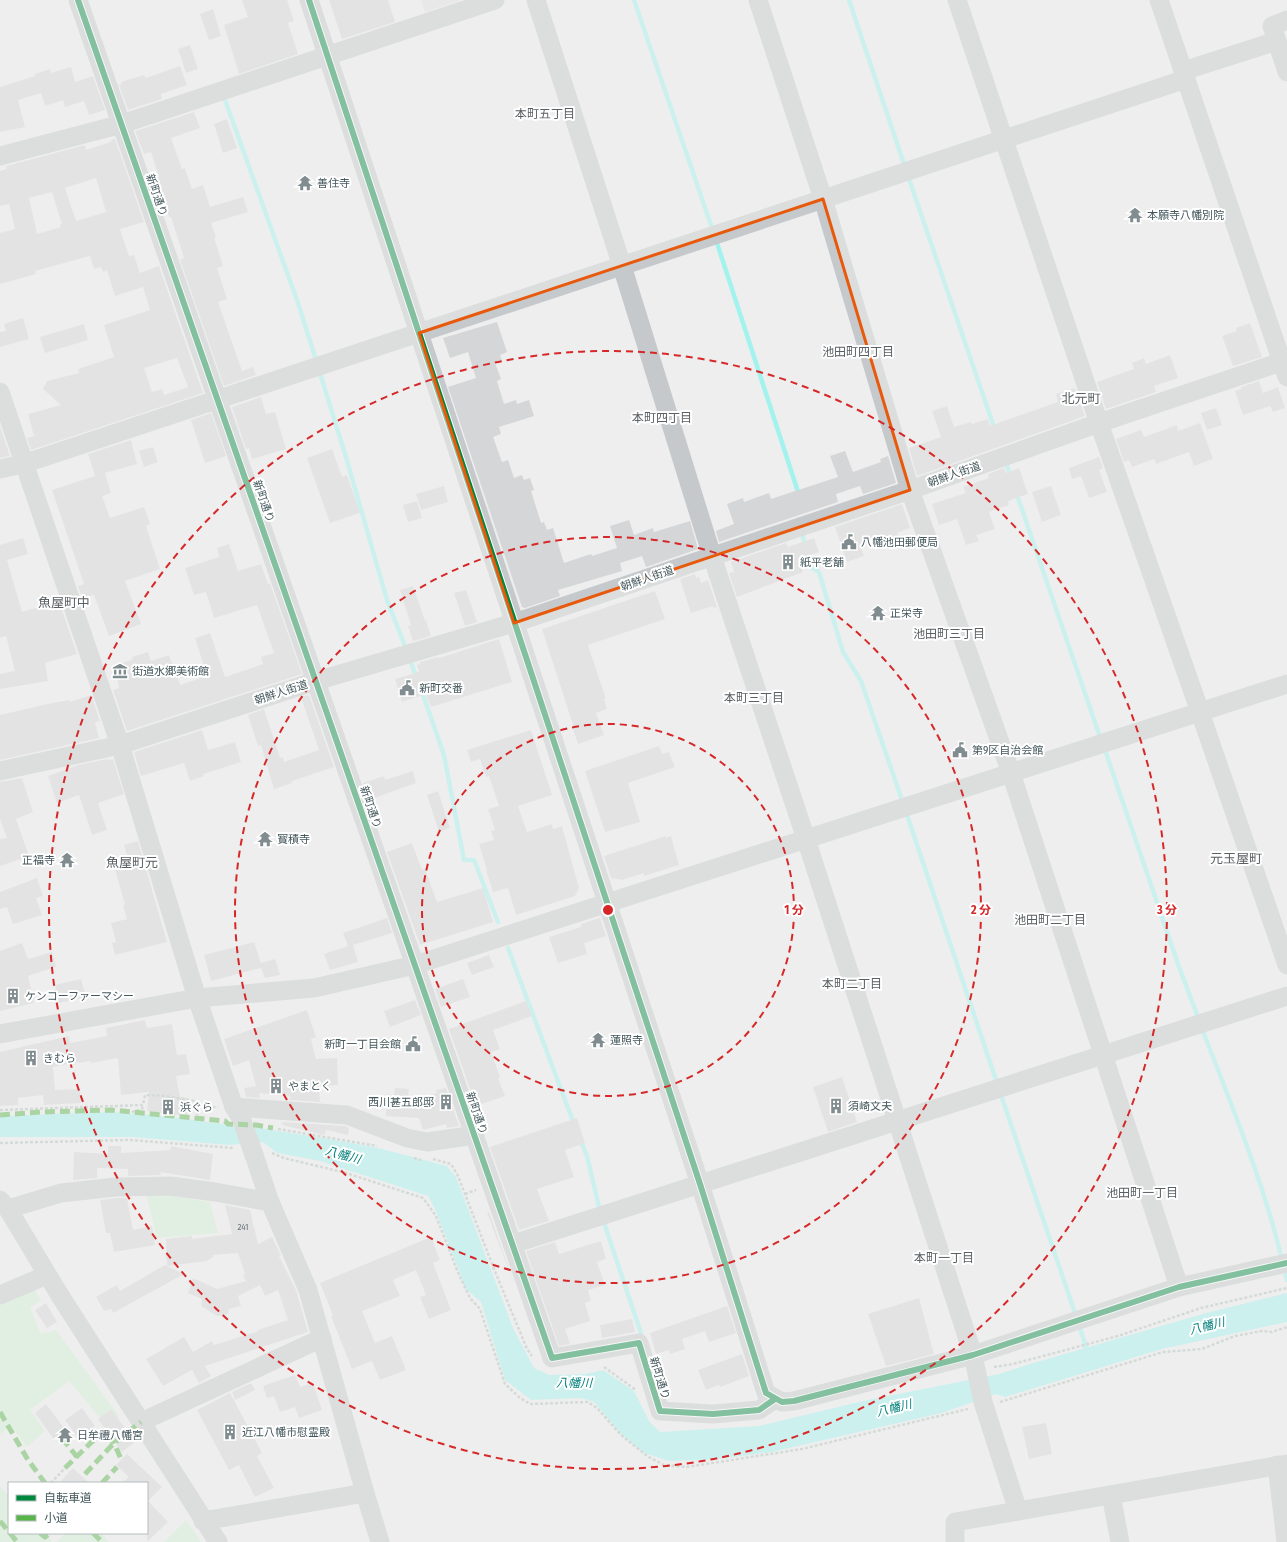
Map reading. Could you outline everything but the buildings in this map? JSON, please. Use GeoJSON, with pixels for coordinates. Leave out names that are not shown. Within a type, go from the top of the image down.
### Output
{"type":"FeatureCollection","features":[{"type":"Feature","properties":{"kind":"street","name":"新町通り"},"geometry":{"type":"LineString","coordinates":[[78,0],[552,1358],[639,1343],[660,1411],[713,1414],[759,1410],[775,1398]]}},
{"type":"Feature","properties":{"kind":"street"},"geometry":{"type":"LineString","coordinates":[[309,0],[700,1184],[766,1393],[782,1402],[794,1401],[973,1355],[1179,1287],[1287,1263]]}},
{"type":"Feature","properties":{"kind":"street"},"geometry":{"type":"LineString","coordinates":[[0,156],[122,124],[495,0]]}},
{"type":"Feature","properties":{"kind":"street"},"geometry":{"type":"LineString","coordinates":[[536,0],[622,266],[712,556],[806,839],[973,1355],[982,1405],[1018,1511]]}},
{"type":"Feature","properties":{"kind":"street"},"geometry":{"type":"LineString","coordinates":[[758,0],[823,199],[910,490],[1011,773],[1179,1287]]}},
{"type":"Feature","properties":{"kind":"street"},"geometry":{"type":"LineString","coordinates":[[957,0],[1005,139],[1099,423],[1287,965]]}},
{"type":"Feature","properties":{"kind":"street"},"geometry":{"type":"LineString","coordinates":[[1159,0],[1285,366]]}},
{"type":"Feature","properties":{"kind":"street"},"geometry":{"type":"LineString","coordinates":[[1287,20],[1272,26],[1287,72]]}},
{"type":"Feature","properties":{"kind":"street"},"geometry":{"type":"LineString","coordinates":[[0,469],[23,464],[218,400],[1005,139],[1277,41]]}},
{"type":"Feature","properties":{"kind":"street","name":"朝鮮人街道"},"geometry":{"type":"LineString","coordinates":[[0,771],[120,745],[316,681],[514,623],[910,490],[1099,423],[1285,366]]}},
{"type":"Feature","properties":{"kind":"street"},"geometry":{"type":"LineString","coordinates":[[0,392],[23,464],[120,745],[197,998],[237,1113],[260,1153],[270,1202],[308,1290],[365,1494],[380,1542]]}},
{"type":"Feature","properties":{"kind":"street"},"geometry":{"type":"LineString","coordinates":[[0,1034],[197,998],[314,988],[415,965],[1287,684]]}},
{"type":"Feature","properties":{"kind":"street"},"geometry":{"type":"LineString","coordinates":[[513,1244],[1287,996]]}},
{"type":"Feature","properties":{"kind":"street"},"geometry":{"type":"LineString","coordinates":[[237,1113],[274,1109],[347,1115],[407,1138],[428,1142],[475,1135]]}},
{"type":"Feature","properties":{"kind":"street"},"geometry":{"type":"LineString","coordinates":[[218,1542],[140,1422],[4,1205],[62,1193],[115,1187],[171,1186],[270,1202]]}},
{"type":"Feature","properties":{"kind":"street"},"geometry":{"type":"LineString","coordinates":[[0,1295],[47,1275]]}},
{"type":"Feature","properties":{"kind":"street"},"geometry":{"type":"LineString","coordinates":[[140,1422],[322,1338]]}},
{"type":"Feature","properties":{"kind":"street"},"geometry":{"type":"LineString","coordinates":[[955,1542],[955,1522],[1282,1464],[1286,1542]]}},
{"type":"Feature","properties":{"kind":"street"},"geometry":{"type":"LineString","coordinates":[[203,1521],[365,1494]]}},
{"type":"Feature","properties":{"kind":"street"},"geometry":{"type":"LineString","coordinates":[[1111,1494],[1120,1542]]}},
{"type":"Feature","properties":{"kind":"path"},"geometry":{"type":"LineString","coordinates":[[132,1112],[142,1109],[145,1095],[166,1096],[194,1101],[197,1107],[198,1118]]}},
{"type":"Feature","properties":{"kind":"path"},"geometry":{"type":"LineString","coordinates":[[0,1110],[143,1105]]}},
{"type":"Feature","properties":{"kind":"path"},"geometry":{"type":"LineString","coordinates":[[197,1107],[237,1113]]}},
{"type":"Feature","properties":{"kind":"path"},"geometry":{"type":"LineString","coordinates":[[273,1128],[380,1147]]}},
{"type":"Feature","properties":{"kind":"path"},"geometry":{"type":"LineString","coordinates":[[0,1142],[130,1140],[235,1148]]}},
{"type":"Feature","properties":{"kind":"path"},"geometry":{"type":"LineString","coordinates":[[260,1153],[346,1173],[422,1198],[436,1216],[459,1275],[470,1298],[480,1309],[505,1384],[520,1398],[530,1404],[588,1402],[597,1408],[621,1435],[647,1456],[664,1465],[687,1467],[802,1448],[1008,1400],[1163,1352],[1202,1349],[1235,1336],[1262,1331],[1272,1332],[1287,1327]]}},
{"type":"Feature","properties":{"kind":"path"},"geometry":{"type":"LineString","coordinates":[[415,1155],[421,1156]]}},
{"type":"Feature","properties":{"kind":"path"},"geometry":{"type":"LineString","coordinates":[[427,1158],[451,1164],[458,1176],[527,1349],[536,1361]]}},
{"type":"Feature","properties":{"kind":"path"},"geometry":{"type":"LineString","coordinates":[[1013,1364],[1118,1336],[1201,1308],[1287,1288]]}},
{"type":"Feature","properties":{"kind":"path"},"geometry":{"type":"LineString","coordinates":[[599,1368],[605,1367],[639,1392]]}},
{"type":"Feature","properties":{"kind":"path"},"geometry":{"type":"LineString","coordinates":[[52,1482],[65,1468]]}},
{"type":"Feature","properties":{"kind":"highlighted area"},"geometry":{"type":"Polygon","coordinates":[[[823,199],[910,490],[514,623],[419,333],[823,199]]]}},
{"type":"Feature","properties":{"kind":"shaded area"},"geometry":{"type":"Polygon","coordinates":[[[421,0],[461,0],[425,12],[421,0]]]}},
{"type":"Feature","properties":{"kind":"green space"},"geometry":{"type":"Polygon","coordinates":[[[146,1194],[169,1195],[210,1202],[218,1233],[157,1238],[146,1194]]]}},
{"type":"Feature","properties":{"kind":"green space"},"geometry":{"type":"Polygon","coordinates":[[[29,1282],[41,1300],[30,1308],[41,1334],[56,1330],[119,1416],[107,1426],[69,1381],[30,1410],[45,1431],[27,1447],[11,1426],[0,1434],[0,1299],[29,1282]]]}},
{"type":"Feature","properties":{"kind":"green space"},"geometry":{"type":"Polygon","coordinates":[[[0,1487],[8,1495],[8,1534],[45,1534],[53,1542],[0,1542],[0,1487]]]}},
{"type":"Feature","properties":{"kind":"green space"},"geometry":{"type":"Polygon","coordinates":[[[186,1520],[201,1542],[164,1542],[186,1520]]]}},
{"type":"Feature","properties":{"kind":"green space"},"geometry":{"type":"Polygon","coordinates":[[[65,1534],[102,1534],[109,1542],[56,1542],[65,1534]]]}},
{"type":"Feature","properties":{"kind":"water","name":"八幡川"},"geometry":{"type":"Polygon","coordinates":[[[110,1112],[163,1116],[234,1127],[259,1128],[335,1140],[378,1148],[447,1166],[456,1177],[513,1328],[534,1368],[549,1375],[585,1374],[603,1370],[634,1391],[649,1421],[660,1432],[759,1426],[863,1401],[999,1374],[1206,1313],[1287,1293],[1287,1322],[1162,1349],[1005,1397],[996,1394],[942,1413],[772,1452],[717,1459],[669,1461],[644,1453],[621,1434],[594,1402],[581,1398],[531,1400],[505,1380],[481,1302],[466,1289],[435,1209],[428,1196],[320,1161],[277,1153],[263,1142],[229,1145],[132,1137],[0,1137],[0,1116],[110,1112]]]}},
{"type":"Feature","properties":{"kind":"waterway"},"geometry":{"type":"LineString","coordinates":[[634,0],[713,231]]}},
{"type":"Feature","properties":{"kind":"waterway"},"geometry":{"type":"LineString","coordinates":[[849,0],[905,167]]}},
{"type":"Feature","properties":{"kind":"waterway"},"geometry":{"type":"LineString","coordinates":[[225,100],[298,303],[317,363]]}},
{"type":"Feature","properties":{"kind":"waterway"},"geometry":{"type":"LineString","coordinates":[[908,176],[995,430]]}},
{"type":"Feature","properties":{"kind":"waterway"},"geometry":{"type":"LineString","coordinates":[[716,240],[799,495]]}},
{"type":"Feature","properties":{"kind":"waterway"},"geometry":{"type":"LineString","coordinates":[[319,370],[346,457],[387,600],[407,651]]}},
{"type":"Feature","properties":{"kind":"waterway"},"geometry":{"type":"LineString","coordinates":[[1005,460],[1011,477]]}},
{"type":"Feature","properties":{"kind":"waterway"},"geometry":{"type":"LineString","coordinates":[[1016,492],[1101,740]]}},
{"type":"Feature","properties":{"kind":"waterway"},"geometry":{"type":"LineString","coordinates":[[804,531],[803,537],[811,567],[819,572],[843,652],[861,681],[903,803]]}},
{"type":"Feature","properties":{"kind":"waterway"},"geometry":{"type":"LineString","coordinates":[[409,657],[417,679]]}},
{"type":"Feature","properties":{"kind":"waterway"},"geometry":{"type":"LineString","coordinates":[[421,689],[444,755],[464,860],[474,860],[498,922]]}},
{"type":"Feature","properties":{"kind":"waterway"},"geometry":{"type":"LineString","coordinates":[[1104,747],[1178,964],[1199,1020]]}},
{"type":"Feature","properties":{"kind":"waterway"},"geometry":{"type":"LineString","coordinates":[[906,812],[997,1083]]}},
{"type":"Feature","properties":{"kind":"waterway"},"geometry":{"type":"LineString","coordinates":[[508,948],[574,1124]]}},
{"type":"Feature","properties":{"kind":"waterway"},"geometry":{"type":"LineString","coordinates":[[1202,1029],[1256,1172],[1266,1201],[1282,1260]]}},
{"type":"Feature","properties":{"kind":"waterway"},"geometry":{"type":"LineString","coordinates":[[1000,1092],[1076,1316]]}},
{"type":"Feature","properties":{"kind":"waterway"},"geometry":{"type":"LineString","coordinates":[[580,1139],[587,1156],[600,1211]]}},
{"type":"Feature","properties":{"kind":"waterway"},"geometry":{"type":"LineString","coordinates":[[603,1220],[641,1333]]}},
{"type":"Feature","properties":{"kind":"waterway"},"geometry":{"type":"LineString","coordinates":[[1284,1269],[1287,1280]]}},
{"type":"Feature","properties":{"kind":"waterway"},"geometry":{"type":"LineString","coordinates":[[1079,1325],[1088,1353]]}},
{"type":"Feature","properties":{"kind":"marked path"},"geometry":{"type":"LineString","coordinates":[[0,1115],[111,1110],[225,1121],[228,1124],[256,1125],[273,1128]]}},
{"type":"Feature","properties":{"kind":"marked path"},"geometry":{"type":"LineString","coordinates":[[0,1412],[28,1460],[44,1482]]}},
{"type":"Feature","properties":{"kind":"marked path"},"geometry":{"type":"LineString","coordinates":[[85,1474],[114,1443],[141,1422]]}},
{"type":"Feature","properties":{"kind":"marked path"},"geometry":{"type":"LineString","coordinates":[[65,1468],[103,1431],[114,1443],[121,1459]]}},
{"type":"Feature","properties":{"kind":"marked path"},"geometry":{"type":"LineString","coordinates":[[62,1438],[77,1457]]}},
{"type":"Feature","properties":{"kind":"marked path"},"geometry":{"type":"LineString","coordinates":[[103,1482],[117,1467]]}},
{"type":"Feature","properties":{"kind":"marked path"},"geometry":{"type":"LineString","coordinates":[[0,1521],[8,1531]]}},
{"type":"Feature","properties":{"kind":"marked path"},"geometry":{"type":"LineString","coordinates":[[11,1534],[17,1542]]}},
{"type":"Feature","properties":{"kind":"marked path"},"geometry":{"type":"LineString","coordinates":[[41,1534],[45,1537],[49,1534]]}},
{"type":"Feature","properties":{"kind":"marked path"},"geometry":{"type":"LineString","coordinates":[[94,1534],[102,1542]]}},
{"type":"Feature","properties":{"kind":"cycle path"},"geometry":{"type":"LineString","coordinates":[[78,0],[552,1358],[639,1343],[660,1411],[713,1414],[759,1410],[775,1399]]}},
{"type":"Feature","properties":{"kind":"cycle path"},"geometry":{"type":"LineString","coordinates":[[309,0],[700,1184],[766,1393],[782,1402],[794,1401],[973,1355],[1179,1287],[1287,1263]]}},
{"type":"Feature","properties":{"kind":"place","name":"善住寺"},"geometry":{"type":"Point","coordinates":[305,183]}},
{"type":"Feature","properties":{"kind":"place","name":"本願寺八幡別院"},"geometry":{"type":"Point","coordinates":[1135,215]}},
{"type":"Feature","properties":{"kind":"place","name":"八幡池田郵便局"},"geometry":{"type":"Point","coordinates":[849,542]}},
{"type":"Feature","properties":{"kind":"place","name":"紙平老舗"},"geometry":{"type":"Point","coordinates":[788,562]}},
{"type":"Feature","properties":{"kind":"place","name":"正栄寺"},"geometry":{"type":"Point","coordinates":[878,613]}},
{"type":"Feature","properties":{"kind":"place","name":"街道水郷美術館"},"geometry":{"type":"Point","coordinates":[120,671]}},
{"type":"Feature","properties":{"kind":"place","name":"新町交番"},"geometry":{"type":"Point","coordinates":[407,688]}},
{"type":"Feature","properties":{"kind":"place","name":"第9区自治会館"},"geometry":{"type":"Point","coordinates":[960,750]}},
{"type":"Feature","properties":{"kind":"place","name":"寳積寺"},"geometry":{"type":"Point","coordinates":[265,839]}},
{"type":"Feature","properties":{"kind":"place","name":"正福寺"},"geometry":{"type":"Point","coordinates":[67,860]}},
{"type":"Feature","properties":{"kind":"place","name":"ケンコーファーマシー"},"geometry":{"type":"Point","coordinates":[13,996]}},
{"type":"Feature","properties":{"kind":"place","name":"蓮照寺"},"geometry":{"type":"Point","coordinates":[598,1040]}},
{"type":"Feature","properties":{"kind":"place","name":"新町一丁目会館"},"geometry":{"type":"Point","coordinates":[413,1044]}},
{"type":"Feature","properties":{"kind":"place","name":"きむら"},"geometry":{"type":"Point","coordinates":[31,1058]}},
{"type":"Feature","properties":{"kind":"place","name":"やまとく"},"geometry":{"type":"Point","coordinates":[276,1086]}},
{"type":"Feature","properties":{"kind":"place","name":"西川甚五郎邸"},"geometry":{"type":"Point","coordinates":[446,1102]}},
{"type":"Feature","properties":{"kind":"place","name":"須崎文夫"},"geometry":{"type":"Point","coordinates":[836,1106]}},
{"type":"Feature","properties":{"kind":"place","name":"浜ぐら"},"geometry":{"type":"Point","coordinates":[168,1107]}},
{"type":"Feature","properties":{"kind":"place","name":"近江八幡市慰霊殿"},"geometry":{"type":"Point","coordinates":[230,1432]}},
{"type":"Feature","properties":{"kind":"place","name":"日牟禮八幡宮"},"geometry":{"type":"Point","coordinates":[65,1435]}},
{"type":"Feature","properties":{"kind":"district","name":"本町五丁目"},"geometry":{"type":"Point","coordinates":[545,114]}},
{"type":"Feature","properties":{"kind":"district","name":"池田町四丁目"},"geometry":{"type":"Point","coordinates":[858,352]}},
{"type":"Feature","properties":{"kind":"district","name":"北元町"},"geometry":{"type":"Point","coordinates":[1081,398]}},
{"type":"Feature","properties":{"kind":"district","name":"本町四丁目"},"geometry":{"type":"Point","coordinates":[662,418]}},
{"type":"Feature","properties":{"kind":"district","name":"魚屋町中"},"geometry":{"type":"Point","coordinates":[64,602]}},
{"type":"Feature","properties":{"kind":"district","name":"池田町三丁目"},"geometry":{"type":"Point","coordinates":[949,634]}},
{"type":"Feature","properties":{"kind":"district","name":"本町三丁目"},"geometry":{"type":"Point","coordinates":[754,698]}},
{"type":"Feature","properties":{"kind":"district","name":"元玉屋町"},"geometry":{"type":"Point","coordinates":[1236,858]}},
{"type":"Feature","properties":{"kind":"district","name":"魚屋町元"},"geometry":{"type":"Point","coordinates":[132,862]}},
{"type":"Feature","properties":{"kind":"district","name":"池田町二丁目"},"geometry":{"type":"Point","coordinates":[1050,920]}},
{"type":"Feature","properties":{"kind":"district","name":"本町二丁目"},"geometry":{"type":"Point","coordinates":[852,984]}},
{"type":"Feature","properties":{"kind":"district","name":"池田町一丁目"},"geometry":{"type":"Point","coordinates":[1142,1193]}},
{"type":"Feature","properties":{"kind":"district","name":"本町一丁目"},"geometry":{"type":"Point","coordinates":[944,1258]}}]}
